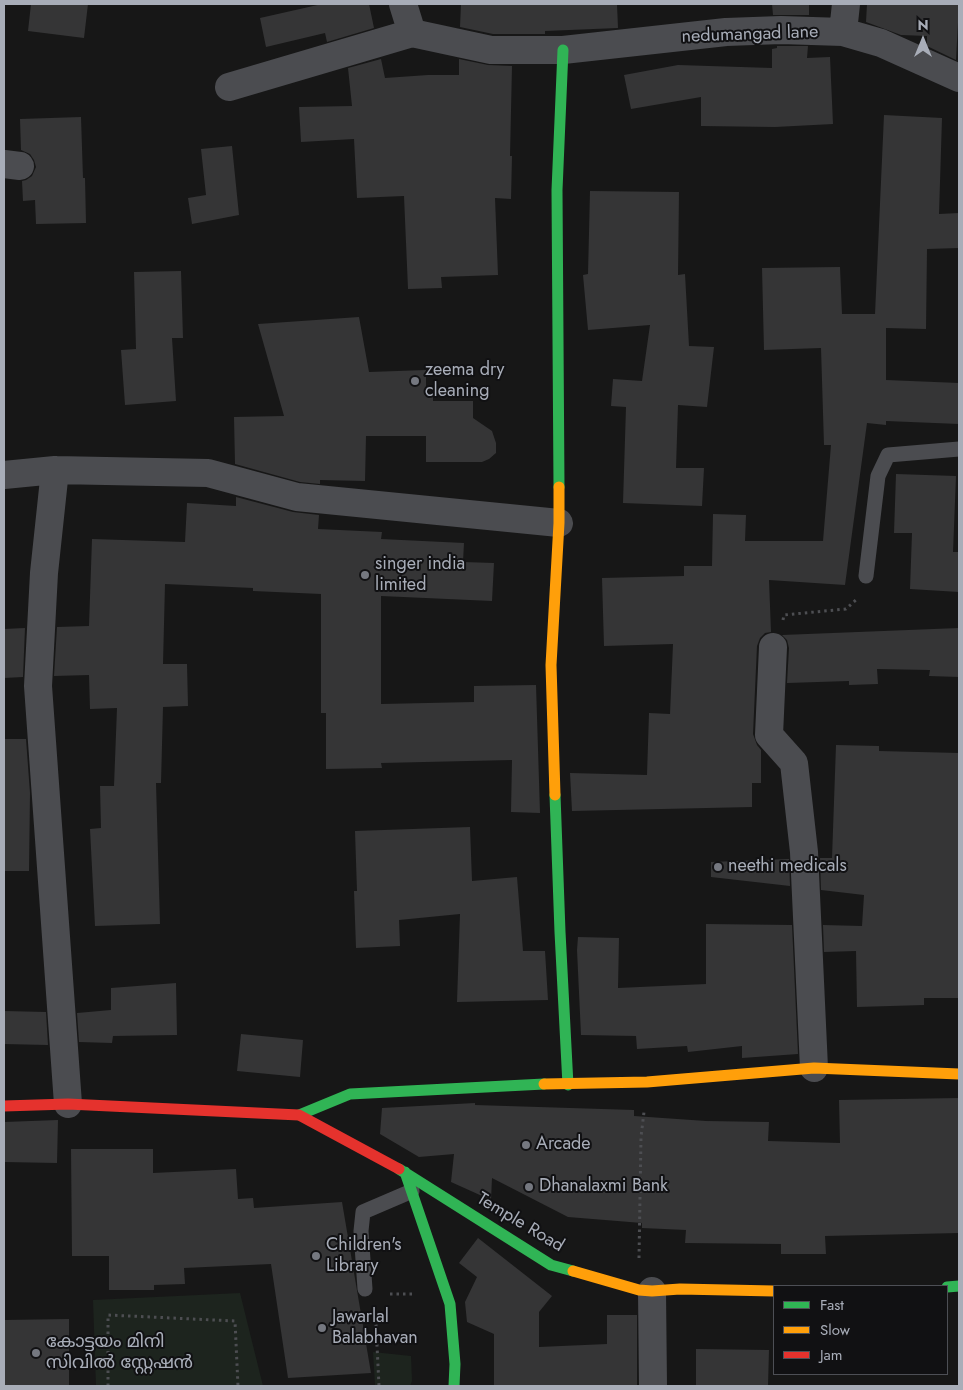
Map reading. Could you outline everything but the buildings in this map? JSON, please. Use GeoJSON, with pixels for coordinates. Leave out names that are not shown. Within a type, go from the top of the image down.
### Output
{"type":"FeatureCollection","features":[{"type":"Feature","properties":{"kind":"street"},"geometry":{"type":"LineString","coordinates":[[229,87],[412,33],[403,4]]}},
{"type":"Feature","properties":{"kind":"street"},"geometry":{"type":"LineString","coordinates":[[843,32],[846,4]]}},
{"type":"Feature","properties":{"kind":"street","name":"nedumangad lane"},"geometry":{"type":"LineString","coordinates":[[412,33],[491,50],[563,50],[726,32],[781,30],[843,32],[881,43],[959,78]]}},
{"type":"Feature","properties":{"kind":"street"},"geometry":{"type":"LineString","coordinates":[[563,50],[557,190],[559,523],[551,665],[560,932],[568,1085]]}},
{"type":"Feature","properties":{"kind":"street"},"geometry":{"type":"LineString","coordinates":[[4,475],[55,470],[208,473],[298,497],[559,523]]}},
{"type":"Feature","properties":{"kind":"street"},"geometry":{"type":"LineString","coordinates":[[55,470],[44,573],[38,686],[68,1104]]}},
{"type":"Feature","properties":{"kind":"street"},"geometry":{"type":"LineString","coordinates":[[773,647],[769,735],[794,763],[804,852],[814,1068]]}},
{"type":"Feature","properties":{"kind":"street"},"geometry":{"type":"LineString","coordinates":[[4,1106],[68,1104],[299,1115],[350,1094],[523,1085],[647,1082],[814,1068],[959,1074]]}},
{"type":"Feature","properties":{"kind":"street","name":"Temple Road"},"geometry":{"type":"LineString","coordinates":[[299,1115],[405,1172],[551,1265],[645,1290],[773,1291]]}},
{"type":"Feature","properties":{"kind":"street"},"geometry":{"type":"LineString","coordinates":[[405,1172],[450,1304],[455,1364],[454,1386]]}},
{"type":"Feature","properties":{"kind":"street"},"geometry":{"type":"LineString","coordinates":[[645,1290],[653,1386]]}},
{"type":"Feature","properties":{"kind":"lane"},"geometry":{"type":"LineString","coordinates":[[866,576],[878,476],[888,455],[959,449]]}},
{"type":"Feature","properties":{"kind":"lane"},"geometry":{"type":"LineString","coordinates":[[365,1289],[360,1231],[363,1212],[412,1191]]}},
{"type":"Feature","properties":{"kind":"path"},"geometry":{"type":"LineString","coordinates":[[773,647],[784,615],[846,609],[859,597],[866,576]]}},
{"type":"Feature","properties":{"kind":"path"},"geometry":{"type":"LineString","coordinates":[[645,1290],[641,1137],[647,1082]]}},
{"type":"Feature","properties":{"kind":"path"},"geometry":{"type":"LineString","coordinates":[[372,1310],[376,1325],[379,1386]]}},
{"type":"Feature","properties":{"kind":"path"},"geometry":{"type":"LineString","coordinates":[[108,1386],[108,1315],[235,1321],[238,1386]]}},
{"type":"Feature","properties":{"kind":"shaded area"},"geometry":{"type":"Polygon","coordinates":[[[240,1293],[263,1386],[96,1386],[93,1300],[240,1293]]]}},
{"type":"Feature","properties":{"kind":"shaded area"},"geometry":{"type":"Polygon","coordinates":[[[373,1352],[411,1356],[412,1381],[410,1386],[360,1386],[375,1385],[373,1352]]]}},
{"type":"Feature","properties":{"kind":"traffic: fast"},"geometry":{"type":"LineString","coordinates":[[559,487],[557,190],[563,50]]}},
{"type":"Feature","properties":{"kind":"traffic: fast"},"geometry":{"type":"LineString","coordinates":[[555,795],[568,1085]]}},
{"type":"Feature","properties":{"kind":"traffic: fast"},"geometry":{"type":"LineString","coordinates":[[299,1115],[350,1094],[544,1084]]}},
{"type":"Feature","properties":{"kind":"traffic: fast"},"geometry":{"type":"LineString","coordinates":[[399,1169],[551,1265],[573,1271]]}},
{"type":"Feature","properties":{"kind":"traffic: fast"},"geometry":{"type":"LineString","coordinates":[[405,1172],[450,1304],[455,1364],[454,1386]]}},
{"type":"Feature","properties":{"kind":"traffic: fast"},"geometry":{"type":"LineString","coordinates":[[948,1287],[959,1286]]}},
{"type":"Feature","properties":{"kind":"traffic: slow"},"geometry":{"type":"LineString","coordinates":[[555,795],[551,665],[559,523],[559,487]]}},
{"type":"Feature","properties":{"kind":"traffic: slow"},"geometry":{"type":"LineString","coordinates":[[544,1084],[647,1082],[814,1068],[959,1074]]}},
{"type":"Feature","properties":{"kind":"traffic: slow"},"geometry":{"type":"LineString","coordinates":[[573,1271],[639,1290],[773,1291]]}},
{"type":"Feature","properties":{"kind":"traffic: jam"},"geometry":{"type":"LineString","coordinates":[[4,1106],[68,1104],[299,1115],[399,1169]]}},
{"type":"Feature","properties":{"kind":"place","name":"zeema dry cleaning"},"geometry":{"type":"Point","coordinates":[415,381]}},
{"type":"Feature","properties":{"kind":"place","name":"singer india limited"},"geometry":{"type":"Point","coordinates":[365,575]}},
{"type":"Feature","properties":{"kind":"place","name":"neethi medicals"},"geometry":{"type":"Point","coordinates":[718,867]}},
{"type":"Feature","properties":{"kind":"place","name":"Arcade"},"geometry":{"type":"Point","coordinates":[526,1145]}},
{"type":"Feature","properties":{"kind":"place","name":"Dhanalaxmi Bank"},"geometry":{"type":"Point","coordinates":[529,1187]}},
{"type":"Feature","properties":{"kind":"place","name":"Children's Library"},"geometry":{"type":"Point","coordinates":[316,1256]}},
{"type":"Feature","properties":{"kind":"place","name":"Jawarlal Balabhavan"},"geometry":{"type":"Point","coordinates":[322,1328]}},
{"type":"Feature","properties":{"kind":"place","name":"കോട്ടയം മിനി സിവിൽ സ്റ്റേഷൻ"},"geometry":{"type":"Point","coordinates":[36,1353]}}]}
